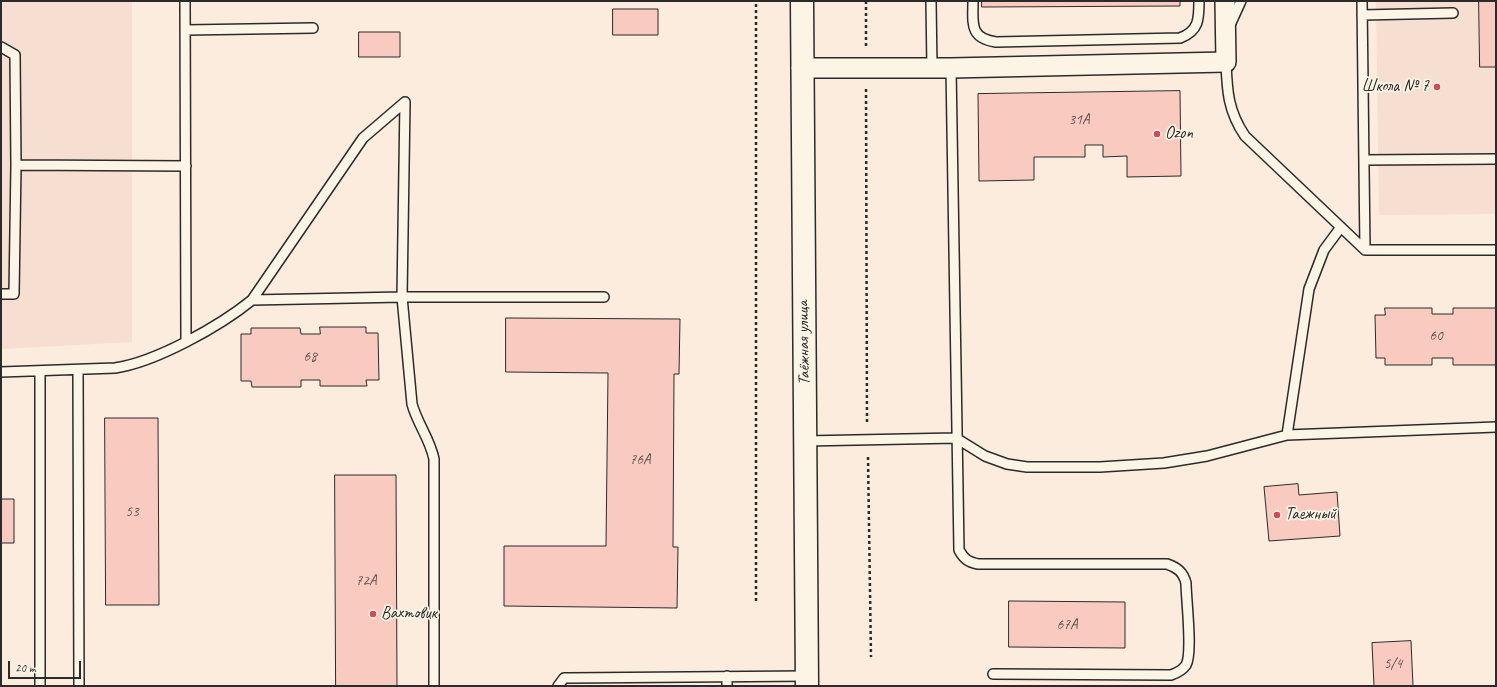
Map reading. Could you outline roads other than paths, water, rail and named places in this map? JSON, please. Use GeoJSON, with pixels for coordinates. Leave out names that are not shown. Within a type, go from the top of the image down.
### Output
{"type":"FeatureCollection","features":[{"type":"Feature","properties":{"kind":"street","name":"Таёжная улица"},"geometry":{"type":"LineString","coordinates":[[802,1],[801,68],[807,681]]}},
{"type":"Feature","properties":{"kind":"street"},"geometry":{"type":"LineString","coordinates":[[801,68],[951,68],[1226,55],[1225,1]]}},
{"type":"Feature","properties":{"kind":"lane"},"geometry":{"type":"LineString","coordinates":[[185,1],[186,341]]}},
{"type":"Feature","properties":{"kind":"lane"},"geometry":{"type":"LineString","coordinates":[[931,1],[932,68]]}},
{"type":"Feature","properties":{"kind":"lane"},"geometry":{"type":"LineString","coordinates":[[973,1],[973,27],[978,35],[996,42],[1180,38],[1189,35],[1195,28],[1199,16],[1199,1]]}},
{"type":"Feature","properties":{"kind":"lane"},"geometry":{"type":"LineString","coordinates":[[1241,1],[1228,30],[1226,55],[1228,100],[1238,125],[1245,136],[1365,250],[1496,250]]}},
{"type":"Feature","properties":{"kind":"lane"},"geometry":{"type":"LineString","coordinates":[[1362,1],[1365,250]]}},
{"type":"Feature","properties":{"kind":"lane"},"geometry":{"type":"LineString","coordinates":[[1362,15],[1453,13]]}},
{"type":"Feature","properties":{"kind":"lane"},"geometry":{"type":"LineString","coordinates":[[186,30],[313,28]]}},
{"type":"Feature","properties":{"kind":"lane"},"geometry":{"type":"LineString","coordinates":[[1,47],[15,55],[16,165],[14,294],[1,294]]}},
{"type":"Feature","properties":{"kind":"lane"},"geometry":{"type":"LineString","coordinates":[[951,68],[959,550],[963,558],[978,564],[1167,564],[1177,568],[1184,575],[1186,583],[1189,652],[1186,664],[1180,672],[1171,675],[993,674]]}},
{"type":"Feature","properties":{"kind":"lane"},"geometry":{"type":"LineString","coordinates":[[1,372],[78,370],[130,366],[186,341],[232,316],[252,300],[363,138],[405,102],[402,297],[412,404],[415,414],[432,449],[434,459],[434,686]]}},
{"type":"Feature","properties":{"kind":"lane"},"geometry":{"type":"LineString","coordinates":[[1364,160],[1496,159]]}},
{"type":"Feature","properties":{"kind":"lane"},"geometry":{"type":"LineString","coordinates":[[16,165],[186,166]]}},
{"type":"Feature","properties":{"kind":"lane"},"geometry":{"type":"LineString","coordinates":[[1287,435],[1309,290],[1324,250],[1340,227]]}},
{"type":"Feature","properties":{"kind":"lane"},"geometry":{"type":"LineString","coordinates":[[252,300],[402,297],[604,297]]}},
{"type":"Feature","properties":{"kind":"lane"},"geometry":{"type":"LineString","coordinates":[[78,370],[79,686]]}},
{"type":"Feature","properties":{"kind":"lane"},"geometry":{"type":"LineString","coordinates":[[40,371],[40,686]]}},
{"type":"Feature","properties":{"kind":"lane"},"geometry":{"type":"LineString","coordinates":[[805,441],[956,438],[985,456],[1007,464],[1027,467],[1093,467],[1164,463],[1207,456],[1287,435],[1496,427]]}},
{"type":"Feature","properties":{"kind":"lane"},"geometry":{"type":"LineString","coordinates":[[727,676],[727,686]]}},
{"type":"Feature","properties":{"kind":"lane"},"geometry":{"type":"LineString","coordinates":[[558,686],[564,678],[727,676],[807,681]]}},
{"type":"Feature","properties":{"kind":"place","name":"Школа № 7"},"geometry":{"type":"Point","coordinates":[1437,87]}},
{"type":"Feature","properties":{"kind":"place","name":"Ozon"},"geometry":{"type":"Point","coordinates":[1157,134]}},
{"type":"Feature","properties":{"kind":"place","name":"Таежный"},"geometry":{"type":"Point","coordinates":[1277,515]}},
{"type":"Feature","properties":{"kind":"place","name":"Вахтовик"},"geometry":{"type":"Point","coordinates":[373,614]}}]}
